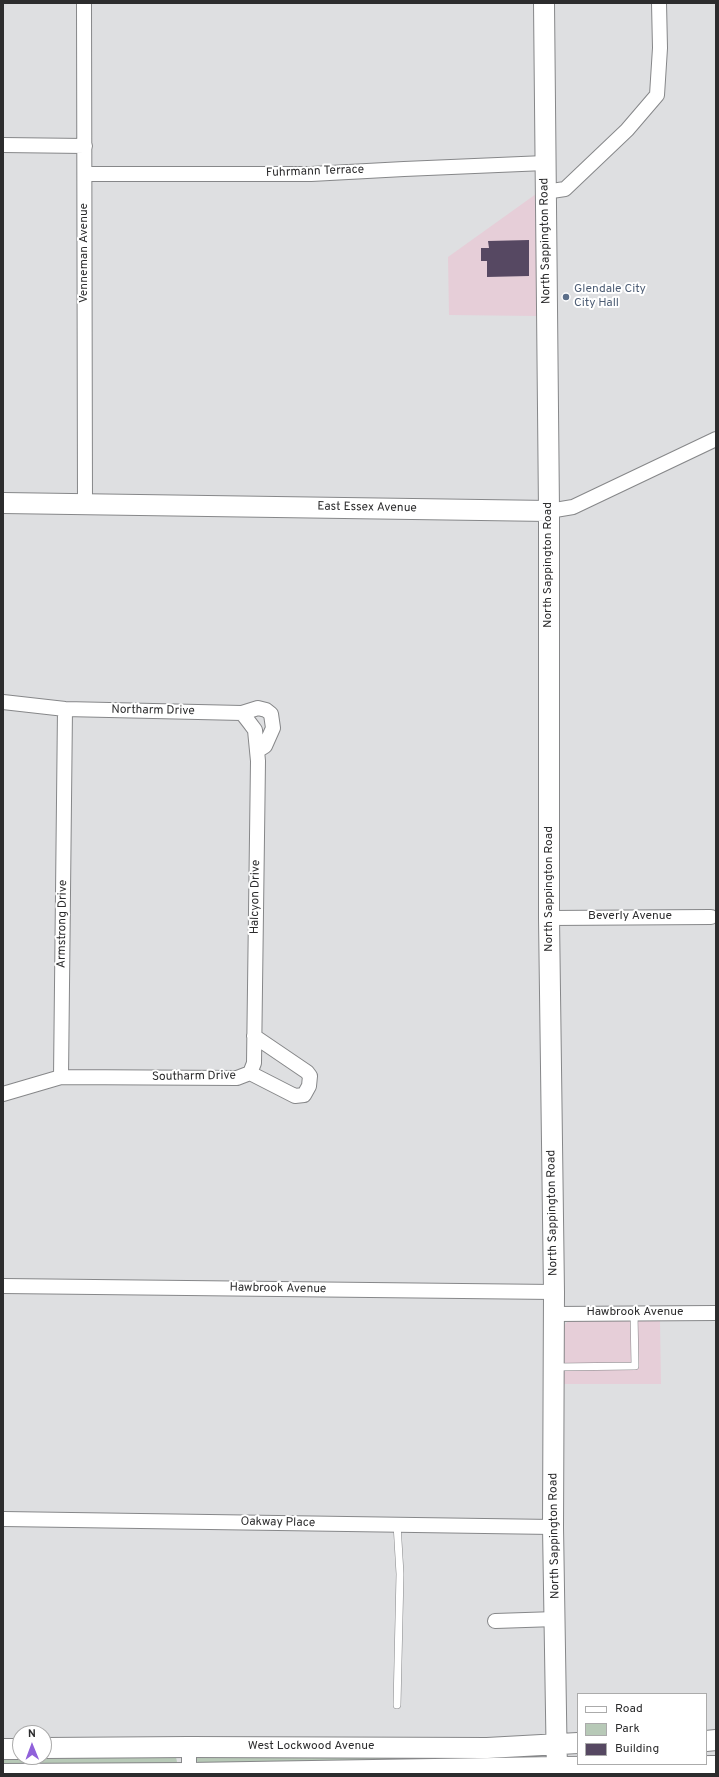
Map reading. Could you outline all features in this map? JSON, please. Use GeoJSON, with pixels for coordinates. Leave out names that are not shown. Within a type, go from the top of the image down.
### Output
{"type":"FeatureCollection","features":[{"type":"Feature","properties":{"kind":"street","name":"Venneman Avenue"},"geometry":{"type":"LineString","coordinates":[[84,3],[85,504]]}},
{"type":"Feature","properties":{"kind":"street","name":"North Sappington Road"},"geometry":{"type":"LineString","coordinates":[[544,3],[545,192],[550,511],[550,918],[554,1292],[553,1527],[556,1620],[557,1770]]}},
{"type":"Feature","properties":{"kind":"street"},"geometry":{"type":"LineString","coordinates":[[545,192],[565,189],[627,130],[657,95],[660,48],[659,3]]}},
{"type":"Feature","properties":{"kind":"street"},"geometry":{"type":"LineString","coordinates":[[3,145],[85,146]]}},
{"type":"Feature","properties":{"kind":"street","name":"Fuhrmann Terrace"},"geometry":{"type":"LineString","coordinates":[[85,174],[311,174],[545,163]]}},
{"type":"Feature","properties":{"kind":"street","name":"East Essex Avenue"},"geometry":{"type":"LineString","coordinates":[[3,504],[550,511],[573,507],[716,439]]}},
{"type":"Feature","properties":{"kind":"street","name":"Northarm Drive"},"geometry":{"type":"LineString","coordinates":[[3,702],[65,709],[246,717],[258,708],[266,710],[271,714],[273,728],[265,746],[257,751]]}},
{"type":"Feature","properties":{"kind":"street","name":"Armstrong Drive"},"geometry":{"type":"LineString","coordinates":[[61,1077],[65,709]]}},
{"type":"Feature","properties":{"kind":"street","name":"Halcyon Drive"},"geometry":{"type":"LineString","coordinates":[[246,717],[255,730],[257,751],[254,1062],[250,1073]]}},
{"type":"Feature","properties":{"kind":"street","name":"Beverly Avenue"},"geometry":{"type":"LineString","coordinates":[[550,918],[710,917]]}},
{"type":"Feature","properties":{"kind":"street","name":"Southarm Drive"},"geometry":{"type":"LineString","coordinates":[[61,1077],[237,1078],[250,1073],[295,1096],[304,1095],[309,1086],[310,1076],[307,1072],[254,1036]]}},
{"type":"Feature","properties":{"kind":"street"},"geometry":{"type":"LineString","coordinates":[[3,1094],[61,1077]]}},
{"type":"Feature","properties":{"kind":"street","name":"Hawbrook Avenue"},"geometry":{"type":"LineString","coordinates":[[3,1286],[554,1292]]}},
{"type":"Feature","properties":{"kind":"street","name":"Hawbrook Avenue"},"geometry":{"type":"LineString","coordinates":[[554,1314],[716,1313]]}},
{"type":"Feature","properties":{"kind":"street","name":"Oakway Place"},"geometry":{"type":"LineString","coordinates":[[3,1519],[553,1527]]}},
{"type":"Feature","properties":{"kind":"street"},"geometry":{"type":"LineString","coordinates":[[495,1621],[556,1620]]}},
{"type":"Feature","properties":{"kind":"street","name":"West Lockwood Avenue"},"geometry":{"type":"LineString","coordinates":[[52,1748],[188,1746],[487,1748],[577,1743]]}},
{"type":"Feature","properties":{"kind":"street"},"geometry":{"type":"LineString","coordinates":[[188,1746],[189,1774]]}},
{"type":"Feature","properties":{"kind":"street","name":"West Lockwood Avenue"},"geometry":{"type":"LineString","coordinates":[[3,1774],[189,1774],[557,1770],[716,1766]]}},
{"type":"Feature","properties":{"kind":"lane"},"geometry":{"type":"LineString","coordinates":[[554,1368],[635,1366],[634,1313]]}},
{"type":"Feature","properties":{"kind":"lane"},"geometry":{"type":"LineString","coordinates":[[397,1524],[400,1574],[397,1705]]}},
{"type":"Feature","properties":{"kind":"shaded area"},"geometry":{"type":"Polygon","coordinates":[[[536,194],[537,316],[449,315],[448,257],[536,194]]]}},
{"type":"Feature","properties":{"kind":"shaded area"},"geometry":{"type":"Polygon","coordinates":[[[568,1321],[660,1321],[661,1384],[562,1384],[562,1328],[568,1321]]]}},
{"type":"Feature","properties":{"kind":"green space"},"geometry":{"type":"Polygon","coordinates":[[[530,1753],[530,1757],[468,1758],[427,1764],[198,1763],[196,1759],[197,1756],[530,1753]]]}},
{"type":"Feature","properties":{"kind":"green space"},"geometry":{"type":"Polygon","coordinates":[[[3,1755],[12,1756],[12,1765],[52,1765],[52,1757],[173,1755],[176,1757],[177,1762],[175,1764],[3,1766],[3,1755]]]}},
{"type":"Feature","properties":{"kind":"building"},"geometry":{"type":"Polygon","coordinates":[[[529,240],[529,276],[487,277],[487,261],[481,261],[481,248],[489,248],[488,241],[529,240]]]}},
{"type":"Feature","properties":{"kind":"place","name":"Glendale City City Hall"},"geometry":{"type":"Point","coordinates":[566,297]}}]}
